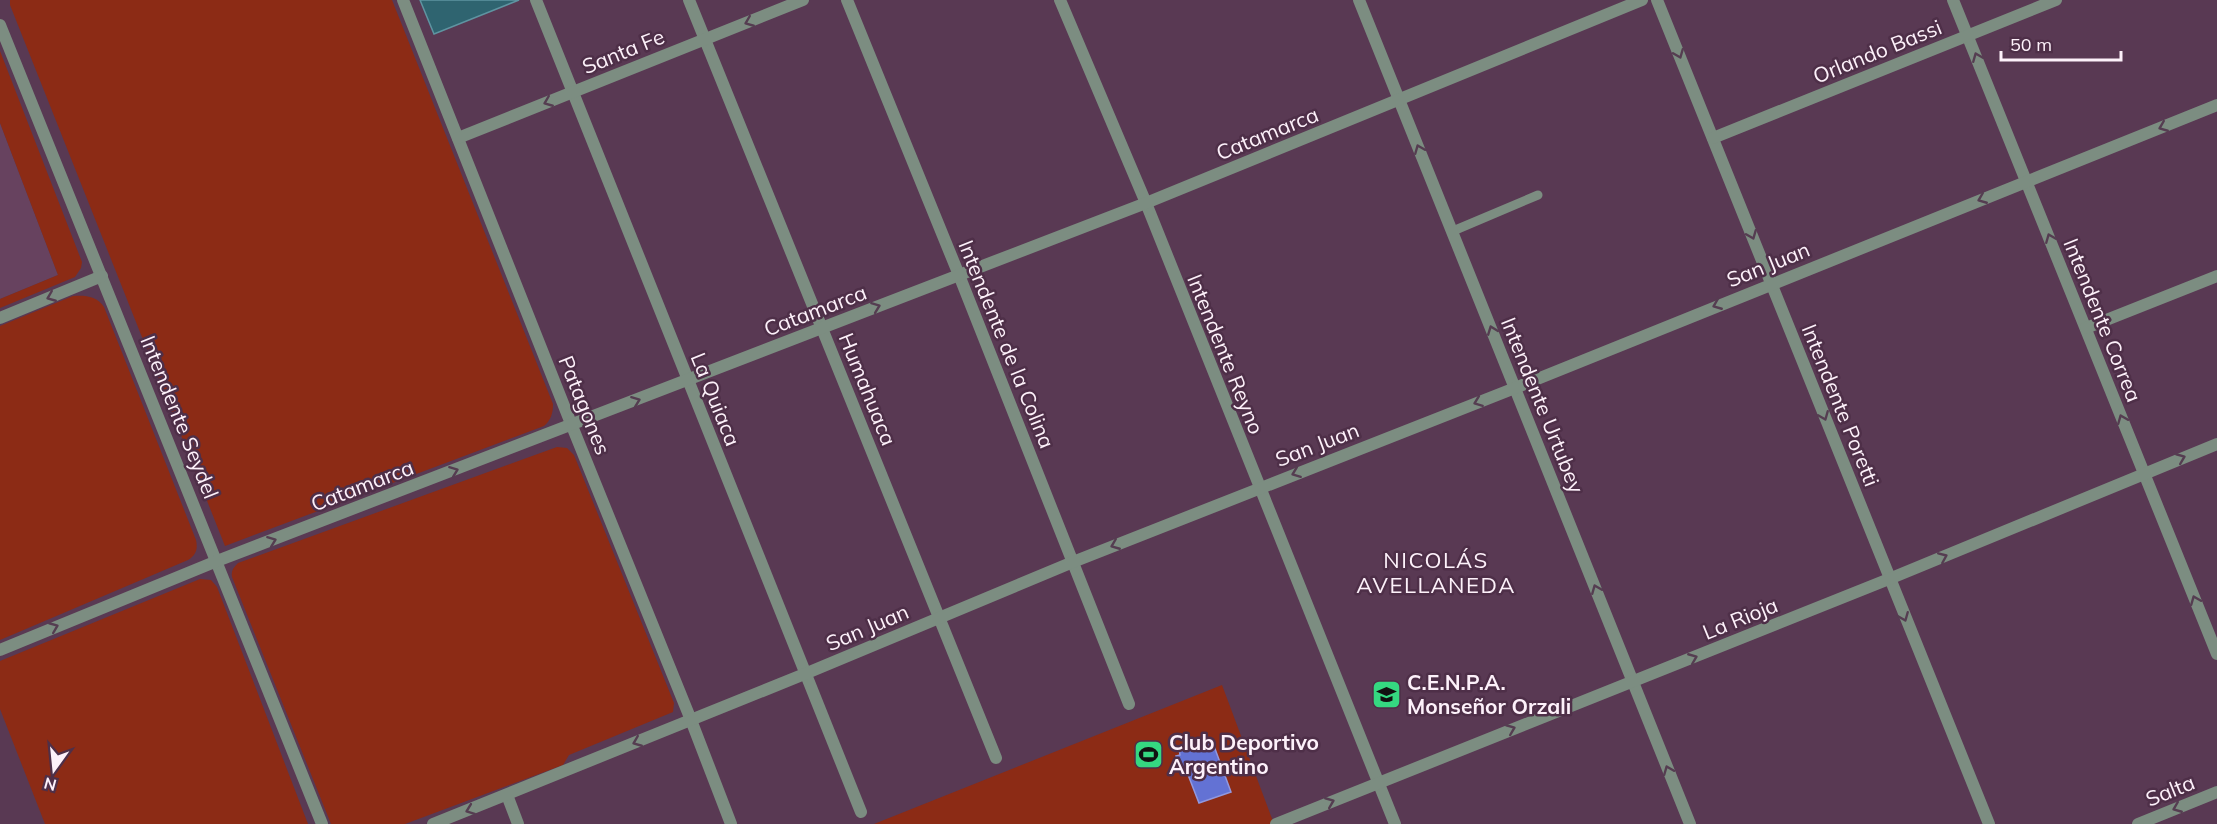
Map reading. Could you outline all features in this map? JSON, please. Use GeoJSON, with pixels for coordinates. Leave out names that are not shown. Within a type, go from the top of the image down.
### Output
{"type":"FeatureCollection","features":[{"type":"Feature","properties":{"kind":"street","name":"Patagones"},"geometry":{"type":"LineString","coordinates":[[403,0],[731,824]]}},
{"type":"Feature","properties":{"kind":"street","name":"La Quiaca"},"geometry":{"type":"LineString","coordinates":[[536,0],[861,812]]}},
{"type":"Feature","properties":{"kind":"street","name":"Humahuaca"},"geometry":{"type":"LineString","coordinates":[[689,0],[996,758]]}},
{"type":"Feature","properties":{"kind":"street","name":"Santa Fe"},"geometry":{"type":"LineString","coordinates":[[458,138],[803,0]]}},
{"type":"Feature","properties":{"kind":"street","name":"Intendente de la Colina"},"geometry":{"type":"LineString","coordinates":[[847,0],[1129,704]]}},
{"type":"Feature","properties":{"kind":"street","name":"Intendente Reyno"},"geometry":{"type":"LineString","coordinates":[[1060,0],[1146,203],[1258,488],[1395,824]]}},
{"type":"Feature","properties":{"kind":"street","name":"Intendente Urtubey"},"geometry":{"type":"LineString","coordinates":[[1359,0],[1690,824]]}},
{"type":"Feature","properties":{"kind":"street","name":"Catamarca"},"geometry":{"type":"LineString","coordinates":[[0,650],[217,561],[1146,203],[1642,0]]}},
{"type":"Feature","properties":{"kind":"street","name":"Intendente Poretti"},"geometry":{"type":"LineString","coordinates":[[1657,0],[1989,824]]}},
{"type":"Feature","properties":{"kind":"street","name":"Intendente Correa"},"geometry":{"type":"LineString","coordinates":[[1953,0],[2217,654]]}},
{"type":"Feature","properties":{"kind":"street","name":"Orlando Bassi"},"geometry":{"type":"LineString","coordinates":[[1713,138],[2056,0]]}},
{"type":"Feature","properties":{"kind":"street","name":"Intendente Seydel"},"geometry":{"type":"LineString","coordinates":[[0,26],[322,824]]}},
{"type":"Feature","properties":{"kind":"street","name":"San Juan"},"geometry":{"type":"LineString","coordinates":[[433,824],[807,674],[1073,562],[1515,388],[2217,105]]}},
{"type":"Feature","properties":{"kind":"street"},"geometry":{"type":"LineString","coordinates":[[0,318],[102,276]]}},
{"type":"Feature","properties":{"kind":"street"},"geometry":{"type":"LineString","coordinates":[[2086,328],[2217,276]]}},
{"type":"Feature","properties":{"kind":"street","name":"La Rioja"},"geometry":{"type":"LineString","coordinates":[[1276,824],[1889,579],[2217,444]]}},
{"type":"Feature","properties":{"kind":"street","name":"Salta"},"geometry":{"type":"LineString","coordinates":[[2138,824],[2217,792]]}},
{"type":"Feature","properties":{"kind":"street"},"geometry":{"type":"LineString","coordinates":[[507,795],[518,824]]}},
{"type":"Feature","properties":{"kind":"lane"},"geometry":{"type":"LineString","coordinates":[[1453,231],[1538,195]]}},
{"type":"Feature","properties":{"kind":"shaded area"},"geometry":{"type":"Polygon","coordinates":[[[10,0],[392,0],[553,404],[548,421],[544,426],[225,546],[10,5],[10,0]]]}},
{"type":"Feature","properties":{"kind":"shaded area"},"geometry":{"type":"Polygon","coordinates":[[[0,51],[82,262],[75,277],[0,308],[0,299],[58,275],[0,123],[0,51]]]}},
{"type":"Feature","properties":{"kind":"shaded area"},"geometry":{"type":"Polygon","coordinates":[[[0,123],[58,275],[0,299],[0,123]]]}},
{"type":"Feature","properties":{"kind":"shaded area"},"geometry":{"type":"Polygon","coordinates":[[[73,296],[90,297],[98,300],[104,307],[196,540],[195,554],[188,560],[0,640],[0,326],[73,296]]]}},
{"type":"Feature","properties":{"kind":"shaded area"},"geometry":{"type":"Polygon","coordinates":[[[557,447],[567,448],[574,455],[674,703],[673,712],[569,755],[563,765],[405,824],[331,824],[232,577],[234,568],[238,563],[557,447]]]}},
{"type":"Feature","properties":{"kind":"shaded area"},"geometry":{"type":"Polygon","coordinates":[[[200,579],[211,580],[217,587],[308,824],[45,824],[0,709],[0,661],[200,579]]]}},
{"type":"Feature","properties":{"kind":"shaded area","name":"Club Deportivo Argentino"},"geometry":{"type":"Polygon","coordinates":[[[1222,685],[1274,824],[874,824],[1222,685]]]}},
{"type":"Feature","properties":{"kind":"water"},"geometry":{"type":"Polygon","coordinates":[[[1211,738],[1231,792],[1199,803],[1185,767],[1181,768],[1176,756],[1180,755],[1179,749],[1211,738]]]}},
{"type":"Feature","properties":{"kind":"building"},"geometry":{"type":"Polygon","coordinates":[[[420,0],[519,0],[434,34],[420,0]]]}},
{"type":"Feature","properties":{"kind":"place","name":"C.E.N.P.A. Monseñor Orzali"},"geometry":{"type":"Point","coordinates":[1386,694]}},
{"type":"Feature","properties":{"kind":"place","name":"Club Deportivo Argentino"},"geometry":{"type":"Point","coordinates":[1148,754]}},
{"type":"Feature","properties":{"kind":"district","name":"NICOLÁS AVELLANEDA"},"geometry":{"type":"Point","coordinates":[1436,572]}}]}
